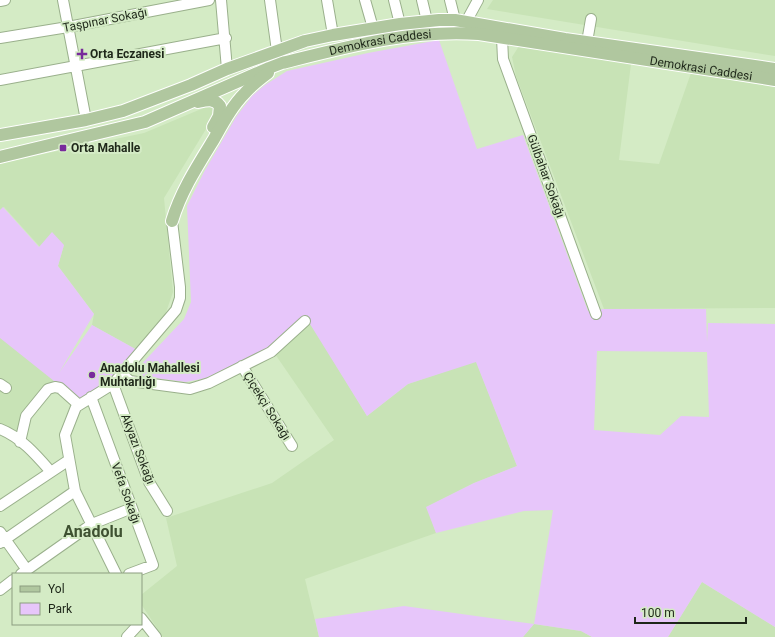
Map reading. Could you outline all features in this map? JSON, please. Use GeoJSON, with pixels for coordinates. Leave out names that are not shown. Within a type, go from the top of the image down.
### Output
{"type":"FeatureCollection","features":[{"type":"Feature","properties":{"kind":"main road","name":"Demokrasi Caddesi"},"geometry":{"type":"LineString","coordinates":[[0,135],[86,120],[136,106],[228,69],[305,41],[373,28],[428,21],[461,21],[495,27],[588,38],[710,60],[775,69]]}},
{"type":"Feature","properties":{"kind":"main road"},"geometry":{"type":"LineString","coordinates":[[495,27],[495,32],[502,38]]}},
{"type":"Feature","properties":{"kind":"main road","name":"Demokrasi Caddesi"},"geometry":{"type":"LineString","coordinates":[[0,157],[145,122],[282,63],[364,44],[431,34],[457,32],[478,34],[775,80]]}},
{"type":"Feature","properties":{"kind":"main road"},"geometry":{"type":"LineString","coordinates":[[172,221],[179,200],[186,186],[226,120],[244,94],[256,82],[282,63]]}},
{"type":"Feature","properties":{"kind":"main road"},"geometry":{"type":"LineString","coordinates":[[202,80],[210,81],[222,88],[227,94],[230,106],[226,120]]}},
{"type":"Feature","properties":{"kind":"main road"},"geometry":{"type":"LineString","coordinates":[[172,221],[172,207],[176,191],[214,126],[221,110],[218,103],[214,100],[178,108]]}},
{"type":"Feature","properties":{"kind":"main road"},"geometry":{"type":"LineString","coordinates":[[86,120],[88,125],[93,128],[98,130],[109,130]]}},
{"type":"Feature","properties":{"kind":"street"},"geometry":{"type":"LineString","coordinates":[[0,1],[5,0]]}},
{"type":"Feature","properties":{"kind":"street"},"geometry":{"type":"LineString","coordinates":[[63,0],[86,120]]}},
{"type":"Feature","properties":{"kind":"street","name":"Taşpınar Sokağı"},"geometry":{"type":"LineString","coordinates":[[0,38],[68,27],[209,0]]}},
{"type":"Feature","properties":{"kind":"street"},"geometry":{"type":"LineString","coordinates":[[221,0],[228,69]]}},
{"type":"Feature","properties":{"kind":"street"},"geometry":{"type":"LineString","coordinates":[[270,0],[277,51]]}},
{"type":"Feature","properties":{"kind":"street"},"geometry":{"type":"LineString","coordinates":[[327,0],[333,35]]}},
{"type":"Feature","properties":{"kind":"street"},"geometry":{"type":"LineString","coordinates":[[365,0],[373,28]]}},
{"type":"Feature","properties":{"kind":"street"},"geometry":{"type":"LineString","coordinates":[[394,0],[400,24]]}},
{"type":"Feature","properties":{"kind":"street"},"geometry":{"type":"LineString","coordinates":[[422,0],[428,21]]}},
{"type":"Feature","properties":{"kind":"street"},"geometry":{"type":"LineString","coordinates":[[450,0],[461,21],[478,0]]}},
{"type":"Feature","properties":{"kind":"street"},"geometry":{"type":"LineString","coordinates":[[588,38],[591,19]]}},
{"type":"Feature","properties":{"kind":"street"},"geometry":{"type":"LineString","coordinates":[[0,80],[226,38]]}},
{"type":"Feature","properties":{"kind":"street","name":"Gülbahar Sokağı"},"geometry":{"type":"LineString","coordinates":[[502,38],[503,59],[596,314]]}},
{"type":"Feature","properties":{"kind":"street"},"geometry":{"type":"LineString","coordinates":[[116,573],[75,491],[65,435],[76,407],[113,384],[176,310],[180,298],[180,287],[172,221]]}},
{"type":"Feature","properties":{"kind":"street"},"geometry":{"type":"LineString","coordinates":[[122,374],[130,381],[190,389],[209,383],[271,352],[305,321]]}},
{"type":"Feature","properties":{"kind":"street","name":"Çiçekçi Sokağı"},"geometry":{"type":"LineString","coordinates":[[242,366],[292,446]]}},
{"type":"Feature","properties":{"kind":"street","name":"Akyazı Sokağı"},"geometry":{"type":"LineString","coordinates":[[113,384],[149,482],[167,511]]}},
{"type":"Feature","properties":{"kind":"street"},"geometry":{"type":"LineString","coordinates":[[20,442],[26,416],[48,389],[55,387],[60,388],[79,405]]}},
{"type":"Feature","properties":{"kind":"street","name":"Vefa Sokağı"},"geometry":{"type":"LineString","coordinates":[[91,397],[153,565],[132,573]]}},
{"type":"Feature","properties":{"kind":"street"},"geometry":{"type":"LineString","coordinates":[[0,429],[36,455],[51,472]]}},
{"type":"Feature","properties":{"kind":"street"},"geometry":{"type":"LineString","coordinates":[[0,506],[69,460]]}},
{"type":"Feature","properties":{"kind":"street"},"geometry":{"type":"LineString","coordinates":[[75,491],[2,538],[24,572],[92,524],[132,508]]}},
{"type":"Feature","properties":{"kind":"street"},"geometry":{"type":"LineString","coordinates":[[0,590],[12,581]]}},
{"type":"Feature","properties":{"kind":"street"},"geometry":{"type":"LineString","coordinates":[[142,622],[156,637]]}},
{"type":"Feature","properties":{"kind":"street"},"geometry":{"type":"LineString","coordinates":[[127,637],[138,625]]}},
{"type":"Feature","properties":{"kind":"shaded area"},"geometry":{"type":"Polygon","coordinates":[[[493,0],[775,0],[775,56],[487,9],[493,0]]]}},
{"type":"Feature","properties":{"kind":"shaded area"},"geometry":{"type":"Polygon","coordinates":[[[519,46],[631,64],[619,160],[659,164],[691,73],[775,87],[775,308],[604,309],[516,76],[512,57],[519,46]]]}},
{"type":"Feature","properties":{"kind":"shaded area"},"geometry":{"type":"Polygon","coordinates":[[[213,104],[217,111],[164,198],[173,292],[164,318],[139,351],[92,325],[94,314],[58,266],[64,245],[40,247],[4,207],[0,210],[0,163],[144,133],[213,104]]]}},
{"type":"Feature","properties":{"kind":"shaded area"},"geometry":{"type":"Polygon","coordinates":[[[310,322],[367,416],[408,384],[476,361],[517,466],[474,483],[427,507],[436,533],[305,579],[319,637],[163,637],[142,606],[142,594],[177,566],[166,518],[272,483],[334,440],[275,354],[310,322]]]}},
{"type":"Feature","properties":{"kind":"shaded area"},"geometry":{"type":"Polygon","coordinates":[[[0,336],[54,380],[19,434],[0,424],[0,336]]]}},
{"type":"Feature","properties":{"kind":"shaded area"},"geometry":{"type":"Polygon","coordinates":[[[702,582],[775,627],[775,637],[668,637],[702,582]]]}},
{"type":"Feature","properties":{"kind":"shaded area"},"geometry":{"type":"Polygon","coordinates":[[[534,624],[581,631],[592,637],[523,637],[534,624]]]}},
{"type":"Feature","properties":{"kind":"green space"},"geometry":{"type":"Polygon","coordinates":[[[439,40],[477,149],[523,135],[588,311],[604,309],[706,309],[707,342],[708,323],[775,324],[775,627],[702,582],[668,637],[592,637],[581,631],[534,624],[553,510],[524,511],[436,533],[426,507],[474,483],[517,466],[476,362],[408,384],[367,416],[305,316],[268,348],[206,378],[186,382],[140,376],[135,371],[184,319],[191,302],[187,206],[204,172],[236,117],[252,96],[265,85],[287,71],[368,53],[439,40]],[[597,351],[594,430],[660,435],[681,416],[709,417],[707,352],[597,351]]]}},
{"type":"Feature","properties":{"kind":"green space"},"geometry":{"type":"Polygon","coordinates":[[[3,207],[39,247],[52,232],[64,245],[58,266],[94,314],[59,373],[92,325],[139,351],[110,382],[80,400],[0,338],[0,210],[3,207]]]}},
{"type":"Feature","properties":{"kind":"green space"},"geometry":{"type":"Polygon","coordinates":[[[404,606],[534,624],[523,637],[319,637],[315,619],[404,606]]]}},
{"type":"Feature","properties":{"kind":"place","name":"Orta Eczanesi"},"geometry":{"type":"Point","coordinates":[82,54]}},
{"type":"Feature","properties":{"kind":"place","name":"Orta Mahalle"},"geometry":{"type":"Point","coordinates":[63,148]}},
{"type":"Feature","properties":{"kind":"place","name":"Anadolu Mahallesi Muhtarlığı"},"geometry":{"type":"Point","coordinates":[92,375]}},
{"type":"Feature","properties":{"kind":"district","name":"Anadolu"},"geometry":{"type":"Point","coordinates":[93,531]}}]}
